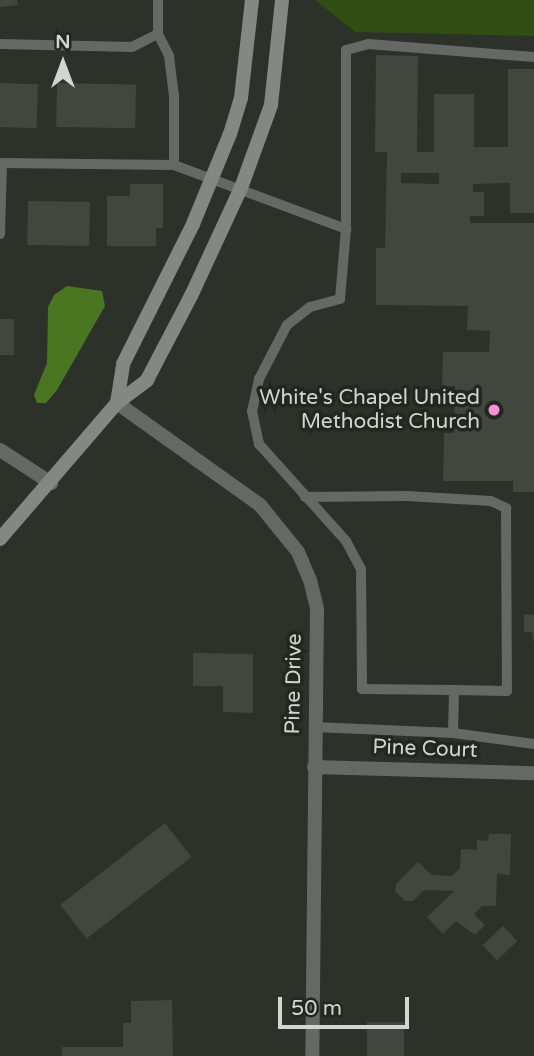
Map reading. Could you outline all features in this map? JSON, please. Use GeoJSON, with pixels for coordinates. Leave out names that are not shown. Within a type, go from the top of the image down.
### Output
{"type":"FeatureCollection","features":[{"type":"Feature","properties":{"kind":"main road"},"geometry":{"type":"LineString","coordinates":[[117,403],[123,364],[214,177],[241,98],[252,0]]}},
{"type":"Feature","properties":{"kind":"main road"},"geometry":{"type":"LineString","coordinates":[[0,540],[117,403],[147,380],[241,188],[271,104],[282,0]]}},
{"type":"Feature","properties":{"kind":"street","name":"Pine Drive"},"geometry":{"type":"LineString","coordinates":[[117,403],[260,505],[298,552],[317,609],[312,1056]]}},
{"type":"Feature","properties":{"kind":"street"},"geometry":{"type":"LineString","coordinates":[[0,450],[51,483]]}},
{"type":"Feature","properties":{"kind":"street","name":"Pine Court"},"geometry":{"type":"LineString","coordinates":[[314,767],[534,773]]}},
{"type":"Feature","properties":{"kind":"lane"},"geometry":{"type":"LineString","coordinates":[[158,0],[158,34],[169,57],[172,82],[174,165]]}},
{"type":"Feature","properties":{"kind":"lane"},"geometry":{"type":"LineString","coordinates":[[0,44],[132,47],[158,34]]}},
{"type":"Feature","properties":{"kind":"lane"},"geometry":{"type":"LineString","coordinates":[[305,497],[407,496],[491,501],[506,508],[508,691],[362,689],[361,569],[346,541],[305,497],[259,444],[252,411],[259,379],[287,325],[310,307],[340,299],[346,229],[346,50],[368,44],[534,57]]}},
{"type":"Feature","properties":{"kind":"lane"},"geometry":{"type":"LineString","coordinates":[[1,234],[2,163],[174,165],[214,177],[346,229]]}},
{"type":"Feature","properties":{"kind":"lane"},"geometry":{"type":"LineString","coordinates":[[453,733],[454,691]]}},
{"type":"Feature","properties":{"kind":"lane"},"geometry":{"type":"LineString","coordinates":[[315,727],[453,733],[534,744]]}},
{"type":"Feature","properties":{"kind":"shaded area"},"geometry":{"type":"Polygon","coordinates":[[[315,0],[534,0],[534,36],[355,32],[315,0]]]}},
{"type":"Feature","properties":{"kind":"shaded area"},"geometry":{"type":"Polygon","coordinates":[[[67,286],[102,291],[105,306],[57,390],[46,403],[37,403],[34,395],[47,363],[48,307],[54,295],[67,286]]]}},
{"type":"Feature","properties":{"kind":"building"},"geometry":{"type":"Polygon","coordinates":[[[0,0],[17,0],[18,5],[0,7],[0,0]]]}},
{"type":"Feature","properties":{"kind":"building"},"geometry":{"type":"Polygon","coordinates":[[[376,55],[418,56],[417,152],[434,152],[434,94],[474,94],[474,147],[508,147],[508,69],[534,69],[534,213],[510,213],[510,183],[473,184],[473,192],[484,192],[484,216],[470,216],[470,223],[534,223],[534,492],[513,492],[513,481],[443,481],[444,433],[454,433],[455,386],[442,386],[443,352],[489,352],[490,331],[467,330],[468,306],[376,305],[376,248],[385,248],[387,152],[375,152],[376,55]],[[401,173],[401,183],[439,184],[439,173],[401,173]]]}},
{"type":"Feature","properties":{"kind":"building"},"geometry":{"type":"Polygon","coordinates":[[[0,83],[38,84],[36,128],[0,127],[0,83]]]}},
{"type":"Feature","properties":{"kind":"building"},"geometry":{"type":"Polygon","coordinates":[[[57,83],[136,84],[135,128],[56,127],[57,83]]]}},
{"type":"Feature","properties":{"kind":"building"},"geometry":{"type":"Polygon","coordinates":[[[130,184],[163,184],[163,228],[156,228],[156,246],[107,246],[107,196],[130,196],[130,184]]]}},
{"type":"Feature","properties":{"kind":"building"},"geometry":{"type":"Polygon","coordinates":[[[28,201],[90,202],[89,246],[27,245],[28,201]]]}},
{"type":"Feature","properties":{"kind":"building"},"geometry":{"type":"Polygon","coordinates":[[[0,319],[14,319],[14,355],[0,355],[0,319]]]}},
{"type":"Feature","properties":{"kind":"building"},"geometry":{"type":"Polygon","coordinates":[[[524,614],[534,615],[534,644],[532,632],[524,632],[524,614]]]}},
{"type":"Feature","properties":{"kind":"building"},"geometry":{"type":"Polygon","coordinates":[[[193,653],[253,654],[253,713],[223,712],[223,686],[193,686],[193,653]]]}},
{"type":"Feature","properties":{"kind":"building"},"geometry":{"type":"Polygon","coordinates":[[[165,823],[191,857],[87,939],[60,905],[165,823]]]}},
{"type":"Feature","properties":{"kind":"building"},"geometry":{"type":"Polygon","coordinates":[[[489,834],[511,834],[510,875],[497,874],[496,906],[482,906],[474,914],[485,925],[475,935],[456,921],[443,934],[427,917],[454,891],[424,890],[413,901],[405,901],[395,891],[396,884],[418,862],[432,875],[452,876],[460,868],[461,849],[477,850],[477,840],[488,841],[489,834]]]}},
{"type":"Feature","properties":{"kind":"building"},"geometry":{"type":"Polygon","coordinates":[[[503,926],[517,941],[497,960],[483,945],[503,926]]]}},
{"type":"Feature","properties":{"kind":"building"},"geometry":{"type":"Polygon","coordinates":[[[172,1000],[173,1056],[62,1056],[62,1047],[123,1047],[123,1023],[131,1023],[131,1001],[172,1000]]]}},
{"type":"Feature","properties":{"kind":"building"},"geometry":{"type":"Polygon","coordinates":[[[367,1022],[404,1022],[404,1056],[367,1056],[367,1022]]]}},
{"type":"Feature","properties":{"kind":"place","name":"White's Chapel United Methodist Church"},"geometry":{"type":"Point","coordinates":[494,410]}}]}
